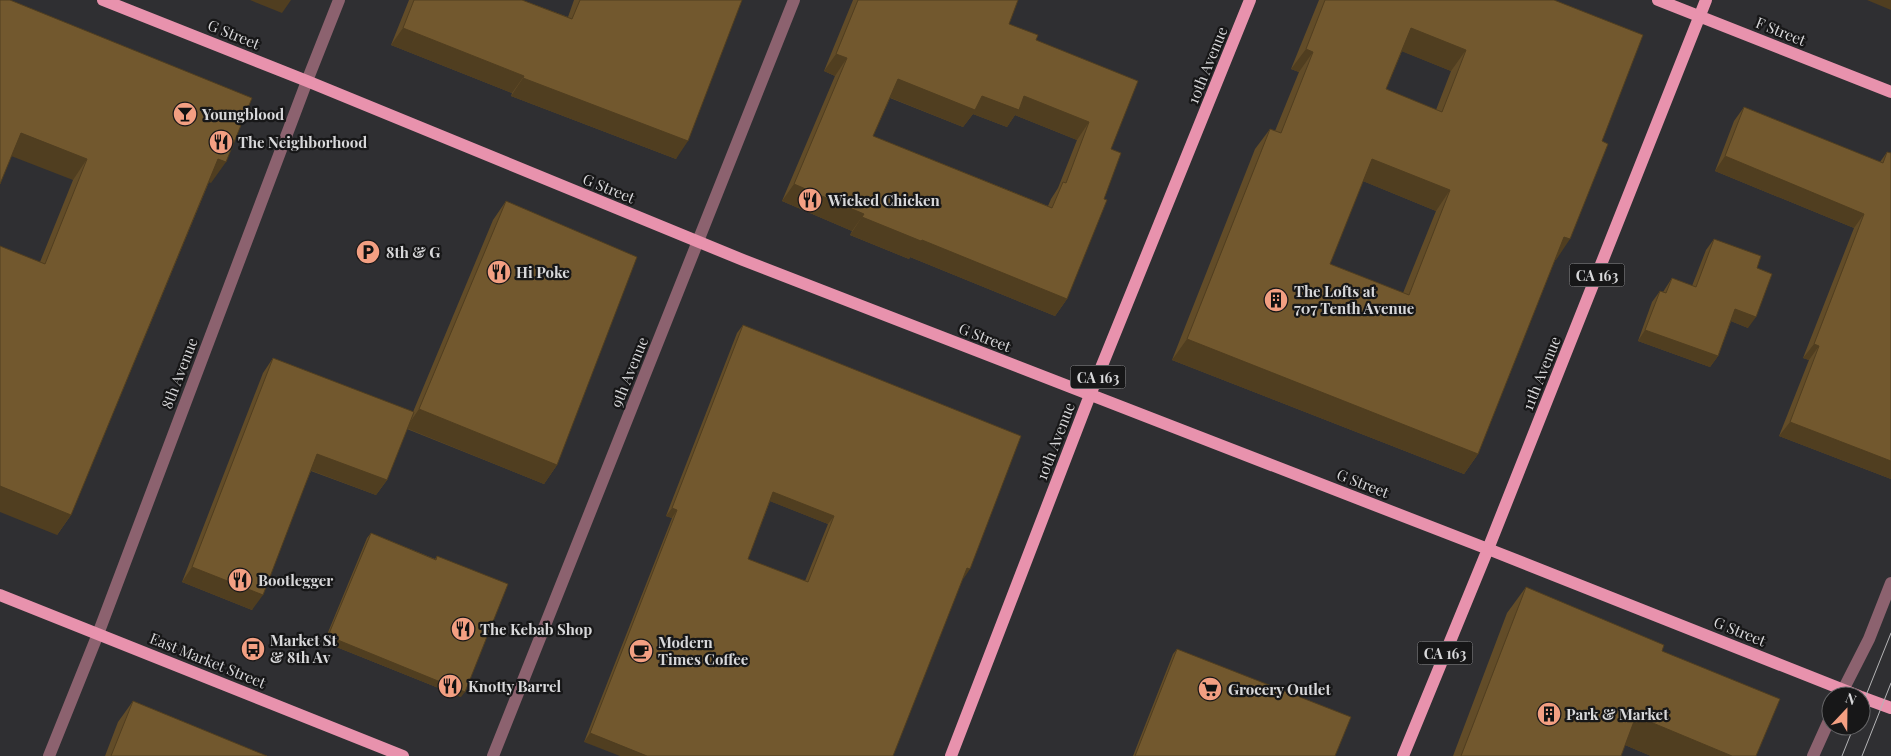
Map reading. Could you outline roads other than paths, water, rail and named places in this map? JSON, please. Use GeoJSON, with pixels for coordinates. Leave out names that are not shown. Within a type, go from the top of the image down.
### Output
{"type":"FeatureCollection","features":[{"type":"Feature","properties":{"kind":"main road","name":"G Street"},"geometry":{"type":"LineString","coordinates":[[103,0],[307,81],[698,242],[1488,549],[1825,686]]}},
{"type":"Feature","properties":{"kind":"main road","name":"10th Avenue"},"geometry":{"type":"LineString","coordinates":[[951,756],[1090,395],[1250,0]]}},
{"type":"Feature","properties":{"kind":"main road","name":"F Street"},"geometry":{"type":"LineString","coordinates":[[1658,0],[1891,92]]}},
{"type":"Feature","properties":{"kind":"main road","name":"11th Avenue"},"geometry":{"type":"LineString","coordinates":[[1403,756],[1488,549],[1706,0]]}},
{"type":"Feature","properties":{"kind":"main road","name":"East Market Street"},"geometry":{"type":"LineString","coordinates":[[0,595],[403,756]]}},
{"type":"Feature","properties":{"kind":"main road","name":"G Street"},"geometry":{"type":"LineString","coordinates":[[1871,700],[1891,708]]}},
{"type":"Feature","properties":{"kind":"street","name":"8th Avenue"},"geometry":{"type":"LineString","coordinates":[[49,756],[98,634],[339,0]]}},
{"type":"Feature","properties":{"kind":"street","name":"9th Avenue"},"geometry":{"type":"LineString","coordinates":[[493,756],[794,0]]}},
{"type":"Feature","properties":{"kind":"street"},"geometry":{"type":"LineString","coordinates":[[1846,686],[1869,639],[1891,583]]}},
{"type":"Feature","properties":{"kind":"street"},"geometry":{"type":"LineString","coordinates":[[1813,756],[1822,736]]}},
{"type":"Feature","properties":{"kind":"tram line"},"geometry":{"type":"LineString","coordinates":[[1870,686],[1891,633]]}},
{"type":"Feature","properties":{"kind":"tram line"},"geometry":{"type":"LineString","coordinates":[[1862,756],[1891,683]]}},
{"type":"Feature","properties":{"kind":"tram line"},"geometry":{"type":"LineString","coordinates":[[1842,756],[1850,736]]}},
{"type":"Feature","properties":{"kind":"place","name":"Youngblood"},"geometry":{"type":"Point","coordinates":[185,114]}},
{"type":"Feature","properties":{"kind":"place","name":"The Neighborhood"},"geometry":{"type":"Point","coordinates":[221,142]}},
{"type":"Feature","properties":{"kind":"place","name":"Wicked Chicken"},"geometry":{"type":"Point","coordinates":[810,200]}},
{"type":"Feature","properties":{"kind":"place","name":"8th & G"},"geometry":{"type":"Point","coordinates":[368,252]}},
{"type":"Feature","properties":{"kind":"place","name":"Hi Poke"},"geometry":{"type":"Point","coordinates":[499,272]}},
{"type":"Feature","properties":{"kind":"place","name":"The Lofts at 707 Tenth Avenue"},"geometry":{"type":"Point","coordinates":[1276,300]}},
{"type":"Feature","properties":{"kind":"place","name":"Bootlegger"},"geometry":{"type":"Point","coordinates":[240,580]}},
{"type":"Feature","properties":{"kind":"place","name":"The Kebab Shop"},"geometry":{"type":"Point","coordinates":[463,629]}},
{"type":"Feature","properties":{"kind":"place","name":"Market St & 8th Av"},"geometry":{"type":"Point","coordinates":[253,649]}},
{"type":"Feature","properties":{"kind":"place","name":"Modern Times Coffee"},"geometry":{"type":"Point","coordinates":[641,651]}},
{"type":"Feature","properties":{"kind":"place","name":"Knotty Barrel"},"geometry":{"type":"Point","coordinates":[450,686]}},
{"type":"Feature","properties":{"kind":"place","name":"Grocery Outlet"},"geometry":{"type":"Point","coordinates":[1210,689]}},
{"type":"Feature","properties":{"kind":"place","name":"Park & Market"},"geometry":{"type":"Point","coordinates":[1549,714]}}]}
